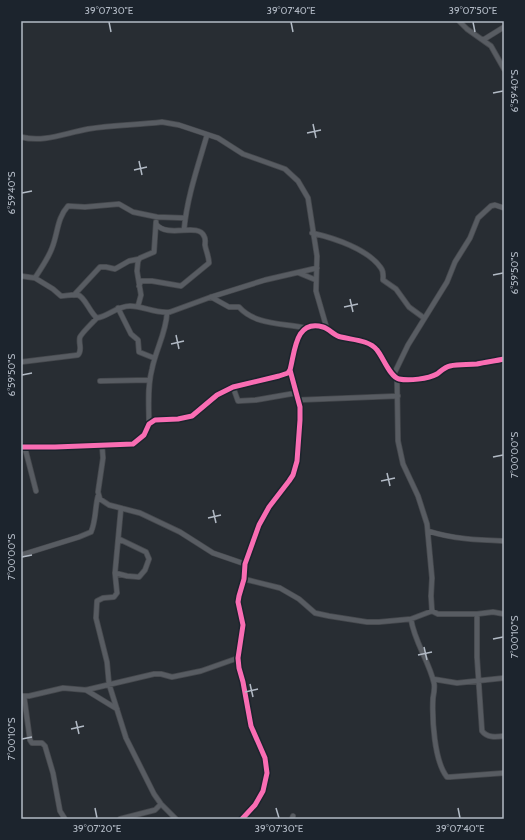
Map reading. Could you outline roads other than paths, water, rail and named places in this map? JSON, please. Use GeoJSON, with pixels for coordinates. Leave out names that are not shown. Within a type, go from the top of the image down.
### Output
{"type":"FeatureCollection","features":[{"type":"Feature","properties":{"kind":"street"},"geometry":{"type":"LineString","coordinates":[[459,21],[492,48],[503,65]]}},
{"type":"Feature","properties":{"kind":"street"},"geometry":{"type":"LineString","coordinates":[[483,40],[504,27]]}},
{"type":"Feature","properties":{"kind":"street"},"geometry":{"type":"LineString","coordinates":[[21,137],[28,139],[43,139],[88,129],[162,122],[179,125],[207,134],[229,144],[243,154],[285,169],[293,175],[308,198],[312,233],[315,243],[317,296],[327,329]]}},
{"type":"Feature","properties":{"kind":"street"},"geometry":{"type":"LineString","coordinates":[[184,230],[192,186],[207,134]]}},
{"type":"Feature","properties":{"kind":"street"},"geometry":{"type":"LineString","coordinates":[[35,278],[50,252],[58,222],[63,211],[68,206],[92,207],[119,204],[133,212],[157,217],[185,218]]}},
{"type":"Feature","properties":{"kind":"street"},"geometry":{"type":"LineString","coordinates":[[395,377],[408,345],[447,282],[455,262],[470,238],[478,218],[490,206],[495,205],[504,208]]}},
{"type":"Feature","properties":{"kind":"street"},"geometry":{"type":"LineString","coordinates":[[74,295],[100,267],[115,269],[129,260],[139,259],[154,252],[157,217]]}},
{"type":"Feature","properties":{"kind":"street"},"geometry":{"type":"LineString","coordinates":[[139,286],[141,282],[147,281],[181,286],[208,265],[209,260],[205,247],[205,236],[202,233],[193,229],[162,229],[156,224]]}},
{"type":"Feature","properties":{"kind":"street"},"geometry":{"type":"LineString","coordinates":[[312,233],[340,241],[362,252],[382,269],[383,280],[396,289],[409,307],[424,318]]}},
{"type":"Feature","properties":{"kind":"street"},"geometry":{"type":"LineString","coordinates":[[138,306],[141,295],[137,270],[139,259]]}},
{"type":"Feature","properties":{"kind":"street"},"geometry":{"type":"LineString","coordinates":[[21,362],[79,355],[81,335],[97,318],[118,308],[138,306],[167,313],[265,280],[317,268]]}},
{"type":"Feature","properties":{"kind":"street"},"geometry":{"type":"LineString","coordinates":[[299,273],[316,280]]}},
{"type":"Feature","properties":{"kind":"street"},"geometry":{"type":"LineString","coordinates":[[21,276],[35,278],[53,289],[61,296],[79,296],[97,318]]}},
{"type":"Feature","properties":{"kind":"street"},"geometry":{"type":"LineString","coordinates":[[212,297],[229,307],[239,307],[244,314],[251,317],[275,324],[305,328],[317,326],[327,329],[337,336],[366,342],[377,350],[395,377],[398,396],[398,441],[403,464],[418,496],[428,531],[432,578],[432,611]]}},
{"type":"Feature","properties":{"kind":"street"},"geometry":{"type":"LineString","coordinates":[[118,308],[131,334],[138,340],[139,352],[154,358]]}},
{"type":"Feature","properties":{"kind":"street"},"geometry":{"type":"LineString","coordinates":[[36,491],[23,448],[133,444],[144,436],[149,424],[149,380],[154,358],[166,327],[167,313]]}},
{"type":"Feature","properties":{"kind":"street"},"geometry":{"type":"LineString","coordinates":[[242,819],[251,811],[260,796],[266,779],[267,766],[266,758],[251,726],[238,658],[243,626],[238,602],[244,579],[245,564],[264,516],[290,481],[295,469],[298,454],[300,420],[298,400],[290,370],[298,338],[302,330],[305,328]]}},
{"type":"Feature","properties":{"kind":"street"},"geometry":{"type":"LineString","coordinates":[[395,377],[425,378],[430,377],[449,366],[477,364],[504,359]]}},
{"type":"Feature","properties":{"kind":"street"},"geometry":{"type":"LineString","coordinates":[[149,424],[155,420],[178,419],[192,416],[217,395],[233,387],[285,375],[290,370]]}},
{"type":"Feature","properties":{"kind":"street"},"geometry":{"type":"LineString","coordinates":[[100,381],[149,380]]}},
{"type":"Feature","properties":{"kind":"street"},"geometry":{"type":"LineString","coordinates":[[233,387],[238,401],[256,400],[296,393]]}},
{"type":"Feature","properties":{"kind":"street"},"geometry":{"type":"LineString","coordinates":[[298,400],[398,396]]}},
{"type":"Feature","properties":{"kind":"street"},"geometry":{"type":"LineString","coordinates":[[21,555],[91,532],[103,458],[102,445]]}},
{"type":"Feature","properties":{"kind":"street"},"geometry":{"type":"LineString","coordinates":[[98,496],[109,505],[140,513],[180,532],[213,553],[245,564]]}},
{"type":"Feature","properties":{"kind":"street"},"geometry":{"type":"LineString","coordinates":[[121,508],[115,573],[117,593],[115,596],[97,601],[96,608],[99,630],[107,662],[109,684],[129,745],[150,782],[154,794],[161,804],[176,819]]}},
{"type":"Feature","properties":{"kind":"street"},"geometry":{"type":"LineString","coordinates":[[428,531],[460,539],[504,541]]}},
{"type":"Feature","properties":{"kind":"street"},"geometry":{"type":"LineString","coordinates":[[115,573],[139,578],[145,570],[149,559],[146,552],[119,539]]}},
{"type":"Feature","properties":{"kind":"street"},"geometry":{"type":"LineString","coordinates":[[244,579],[280,588],[299,600],[315,613],[367,622],[387,622],[411,619],[432,611],[438,614],[477,614],[493,612],[504,614]]}},
{"type":"Feature","properties":{"kind":"street"},"geometry":{"type":"LineString","coordinates":[[477,614],[477,656],[483,733],[490,736],[504,736]]}},
{"type":"Feature","properties":{"kind":"street"},"geometry":{"type":"LineString","coordinates":[[411,619],[415,635],[433,679],[435,688],[433,698],[435,735],[438,756],[445,775],[450,777],[504,772]]}},
{"type":"Feature","properties":{"kind":"street"},"geometry":{"type":"LineString","coordinates":[[65,819],[60,811],[53,774],[45,746],[42,743],[32,743],[30,740],[23,696],[59,688],[86,690],[154,674],[172,677],[192,674],[238,658]]}},
{"type":"Feature","properties":{"kind":"street"},"geometry":{"type":"LineString","coordinates":[[433,679],[457,683],[504,678]]}},
{"type":"Feature","properties":{"kind":"street"},"geometry":{"type":"LineString","coordinates":[[86,690],[117,709]]}},
{"type":"Feature","properties":{"kind":"street"},"geometry":{"type":"LineString","coordinates":[[120,819],[153,810],[161,804]]}}]}
